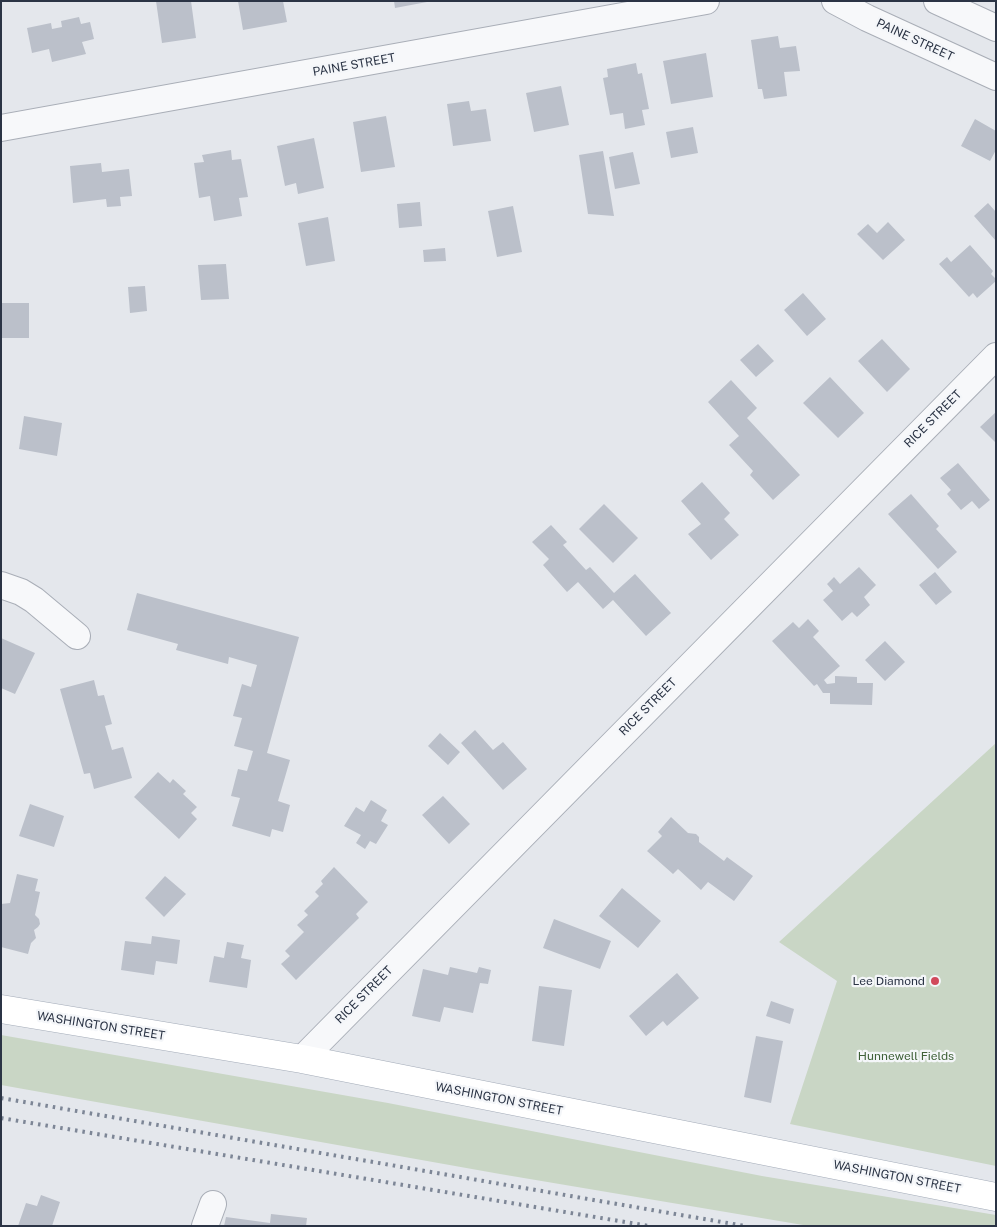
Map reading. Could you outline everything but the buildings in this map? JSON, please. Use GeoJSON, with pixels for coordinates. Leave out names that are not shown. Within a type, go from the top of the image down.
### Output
{"type":"FeatureCollection","features":[{"type":"Feature","properties":{"kind":"main road","name":"WASHINGTON STREET"},"geometry":{"type":"LineString","coordinates":[[1,1010],[302,1059],[996,1196]]}},
{"type":"Feature","properties":{"kind":"street","name":"PAINE STREET"},"geometry":{"type":"LineString","coordinates":[[1,128],[706,1]]}},
{"type":"Feature","properties":{"kind":"street","name":"PAINE STREET"},"geometry":{"type":"LineString","coordinates":[[835,1],[867,18],[996,77]]}},
{"type":"Feature","properties":{"kind":"street"},"geometry":{"type":"LineString","coordinates":[[937,1],[996,28]]}},
{"type":"Feature","properties":{"kind":"street","name":"RICE STREET"},"geometry":{"type":"LineString","coordinates":[[302,1059],[996,356]]}},
{"type":"Feature","properties":{"kind":"street"},"geometry":{"type":"LineString","coordinates":[[1,585],[21,592],[34,600],[77,636]]}},
{"type":"Feature","properties":{"kind":"green space","name":"Hunnewell Fields"},"geometry":{"type":"Polygon","coordinates":[[[996,743],[996,1166],[790,1124],[837,981],[779,942],[996,743]]]}},
{"type":"Feature","properties":{"kind":"green space"},"geometry":{"type":"Polygon","coordinates":[[[1,1035],[388,1103],[762,1176],[996,1215],[996,1226],[809,1226],[500,1174],[1,1085],[1,1035]]]}},
{"type":"Feature","properties":{"kind":"railway"},"geometry":{"type":"LineString","coordinates":[[1,1098],[745,1226]]}},
{"type":"Feature","properties":{"kind":"railway"},"geometry":{"type":"LineString","coordinates":[[1,1118],[649,1226]]}},
{"type":"Feature","properties":{"kind":"place","name":"Lee Diamond"},"geometry":{"type":"Point","coordinates":[935,981]}}]}
